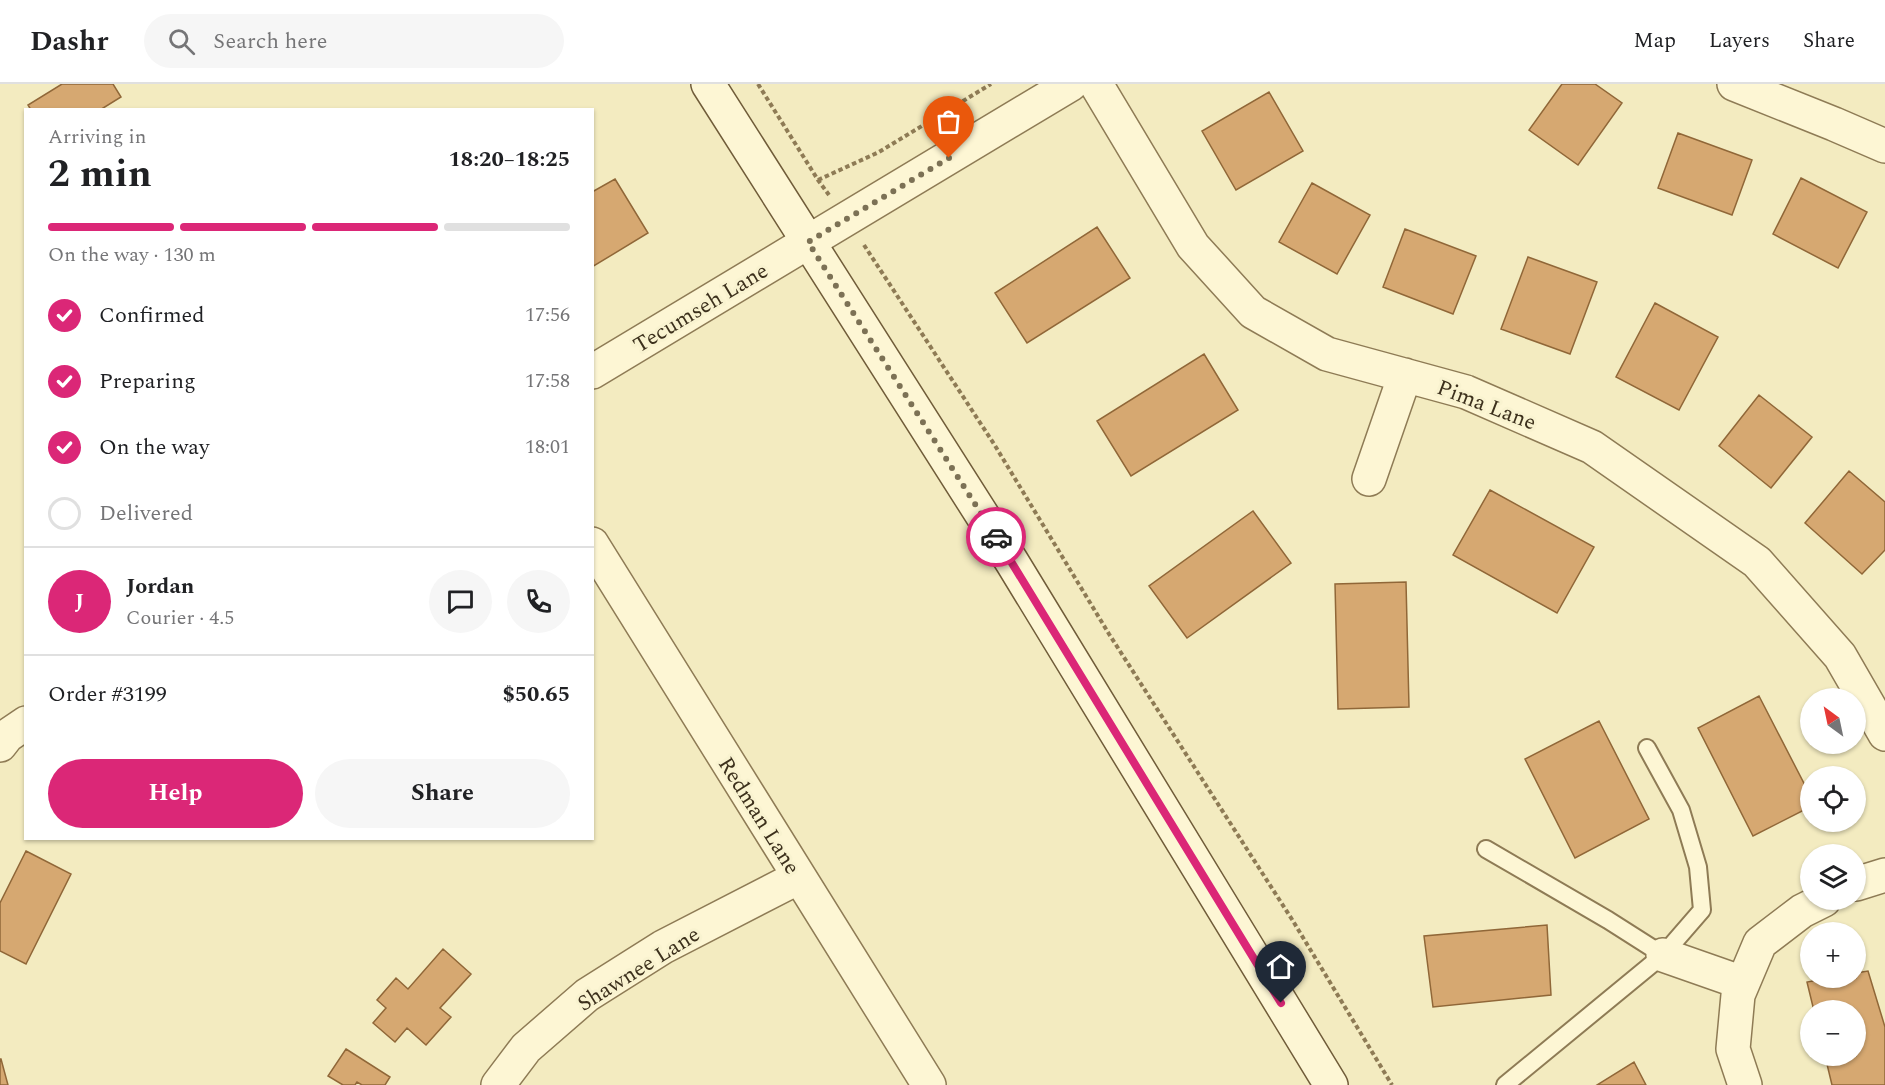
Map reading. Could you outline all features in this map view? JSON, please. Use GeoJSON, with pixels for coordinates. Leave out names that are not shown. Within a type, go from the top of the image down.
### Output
{"type":"FeatureCollection","features":[{"type":"Feature","properties":{"kind":"street"},"geometry":{"type":"LineString","coordinates":[[708,84],[1012,562],[1331,1085]]}},
{"type":"Feature","properties":{"kind":"street","name":"Tecumseh Lane"},"geometry":{"type":"LineString","coordinates":[[594,371],[1071,84]]}},
{"type":"Feature","properties":{"kind":"street","name":"Pima Lane"},"geometry":{"type":"LineString","coordinates":[[1096,84],[1193,246],[1253,312],[1327,354],[1466,392],[1592,447],[1757,562],[1840,656],[1885,734]]}},
{"type":"Feature","properties":{"kind":"street"},"geometry":{"type":"LineString","coordinates":[[1734,84],[1885,146]]}},
{"type":"Feature","properties":{"kind":"street"},"geometry":{"type":"LineString","coordinates":[[1369,479],[1405,375]]}},
{"type":"Feature","properties":{"kind":"street","name":"Redman Lane"},"geometry":{"type":"LineString","coordinates":[[594,546],[929,1085]]}},
{"type":"Feature","properties":{"kind":"street"},"geometry":{"type":"LineString","coordinates":[[0,745],[7,736],[24,724]]}},
{"type":"Feature","properties":{"kind":"street"},"geometry":{"type":"LineString","coordinates":[[1866,881],[1885,875]]}},
{"type":"Feature","properties":{"kind":"street","name":"Shawnee Lane"},"geometry":{"type":"LineString","coordinates":[[498,1085],[504,1074],[526,1048],[587,995],[663,947],[799,877]]}},
{"type":"Feature","properties":{"kind":"street"},"geometry":{"type":"LineString","coordinates":[[1745,1085],[1733,1049],[1738,994],[1760,943],[1804,910]]}},
{"type":"Feature","properties":{"kind":"street"},"geometry":{"type":"LineString","coordinates":[[1663,956],[1743,983]]}},
{"type":"Feature","properties":{"kind":"lane"},"geometry":{"type":"LineString","coordinates":[[1505,1085],[1663,956],[1702,910],[1698,867],[1681,810],[1647,748]]}},
{"type":"Feature","properties":{"kind":"lane"},"geometry":{"type":"LineString","coordinates":[[1486,849],[1608,920],[1663,956]]}},
{"type":"Feature","properties":{"kind":"path"},"geometry":{"type":"LineString","coordinates":[[758,84],[818,180],[847,219],[994,444],[1103,624],[1293,921],[1392,1085]]}},
{"type":"Feature","properties":{"kind":"path"},"geometry":{"type":"LineString","coordinates":[[818,180],[879,152],[992,84]]}},
{"type":"Feature","properties":{"kind":"building"},"geometry":{"type":"Polygon","coordinates":[[[62,84],[113,84],[121,97],[103,108],[30,108],[28,105],[62,84]]]}},
{"type":"Feature","properties":{"kind":"building"},"geometry":{"type":"Polygon","coordinates":[[[1562,84],[1595,84],[1622,103],[1578,165],[1529,130],[1562,84]]]}},
{"type":"Feature","properties":{"kind":"building"},"geometry":{"type":"Polygon","coordinates":[[[1269,92],[1303,151],[1236,190],[1202,131],[1269,92]]]}},
{"type":"Feature","properties":{"kind":"building"},"geometry":{"type":"Polygon","coordinates":[[[1678,133],[1752,160],[1732,215],[1658,188],[1678,133]]]}},
{"type":"Feature","properties":{"kind":"building"},"geometry":{"type":"Polygon","coordinates":[[[1801,178],[1867,212],[1838,268],[1773,234],[1801,178]]]}},
{"type":"Feature","properties":{"kind":"building"},"geometry":{"type":"Polygon","coordinates":[[[615,179],[648,233],[594,266],[594,191],[615,179]]]}},
{"type":"Feature","properties":{"kind":"building"},"geometry":{"type":"Polygon","coordinates":[[[1312,183],[1370,215],[1337,274],[1279,242],[1312,183]]]}},
{"type":"Feature","properties":{"kind":"building"},"geometry":{"type":"Polygon","coordinates":[[[1097,227],[1130,278],[1027,343],[995,293],[1097,227]]]}},
{"type":"Feature","properties":{"kind":"building"},"geometry":{"type":"Polygon","coordinates":[[[1405,229],[1476,256],[1453,314],[1383,287],[1405,229]]]}},
{"type":"Feature","properties":{"kind":"building"},"geometry":{"type":"Polygon","coordinates":[[[1528,257],[1597,282],[1570,354],[1501,329],[1528,257]]]}},
{"type":"Feature","properties":{"kind":"building"},"geometry":{"type":"Polygon","coordinates":[[[1655,303],[1718,337],[1679,410],[1616,377],[1655,303]]]}},
{"type":"Feature","properties":{"kind":"building"},"geometry":{"type":"Polygon","coordinates":[[[1204,354],[1238,410],[1131,476],[1097,421],[1204,354]]]}},
{"type":"Feature","properties":{"kind":"building"},"geometry":{"type":"Polygon","coordinates":[[[1759,395],[1812,437],[1771,488],[1719,446],[1759,395]]]}},
{"type":"Feature","properties":{"kind":"building"},"geometry":{"type":"Polygon","coordinates":[[[1849,471],[1885,502],[1885,550],[1862,574],[1805,523],[1849,471]]]}},
{"type":"Feature","properties":{"kind":"building"},"geometry":{"type":"Polygon","coordinates":[[[1490,490],[1594,547],[1557,613],[1453,555],[1490,490]]]}},
{"type":"Feature","properties":{"kind":"building"},"geometry":{"type":"Polygon","coordinates":[[[1253,511],[1291,563],[1187,638],[1149,586],[1253,511]]]}},
{"type":"Feature","properties":{"kind":"building"},"geometry":{"type":"Polygon","coordinates":[[[1406,582],[1409,707],[1338,709],[1335,584],[1406,582]]]}},
{"type":"Feature","properties":{"kind":"building"},"geometry":{"type":"Polygon","coordinates":[[[1759,696],[1800,776],[1800,812],[1753,836],[1698,728],[1759,696]]]}},
{"type":"Feature","properties":{"kind":"building"},"geometry":{"type":"Polygon","coordinates":[[[1599,721],[1649,819],[1575,858],[1525,759],[1599,721]]]}},
{"type":"Feature","properties":{"kind":"building"},"geometry":{"type":"Polygon","coordinates":[[[26,851],[71,874],[26,964],[0,951],[0,903],[26,851]]]}},
{"type":"Feature","properties":{"kind":"building"},"geometry":{"type":"Polygon","coordinates":[[[1547,925],[1551,995],[1433,1007],[1424,936],[1547,925]]]}},
{"type":"Feature","properties":{"kind":"building"},"geometry":{"type":"Polygon","coordinates":[[[443,949],[471,974],[440,1008],[451,1017],[426,1045],[407,1028],[395,1042],[373,1023],[386,1008],[377,1000],[396,978],[408,989],[443,949]]]}},
{"type":"Feature","properties":{"kind":"building"},"geometry":{"type":"Polygon","coordinates":[[[1866,971],[1868,971],[1885,1027],[1885,1085],[1832,1085],[1827,1066],[1866,1066],[1866,1000],[1811,1000],[1808,988],[1866,988],[1866,971]]]}},
{"type":"Feature","properties":{"kind":"building"},"geometry":{"type":"Polygon","coordinates":[[[346,1049],[390,1077],[385,1085],[362,1085],[357,1082],[355,1085],[343,1085],[328,1076],[346,1049]]]}},
{"type":"Feature","properties":{"kind":"building"},"geometry":{"type":"Polygon","coordinates":[[[1,1059],[8,1085],[0,1085],[1,1059]]]}},
{"type":"Feature","properties":{"kind":"building"},"geometry":{"type":"Polygon","coordinates":[[[1634,1062],[1646,1085],[1597,1085],[1634,1062]]]}},
{"type":"Feature","properties":{"kind":"way so far"},"geometry":{"type":"LineString","coordinates":[[949,158],[808,242],[996,537]]}},
{"type":"Feature","properties":{"kind":"route"},"geometry":{"type":"LineString","coordinates":[[996,537],[1281,1003]]}}]}
